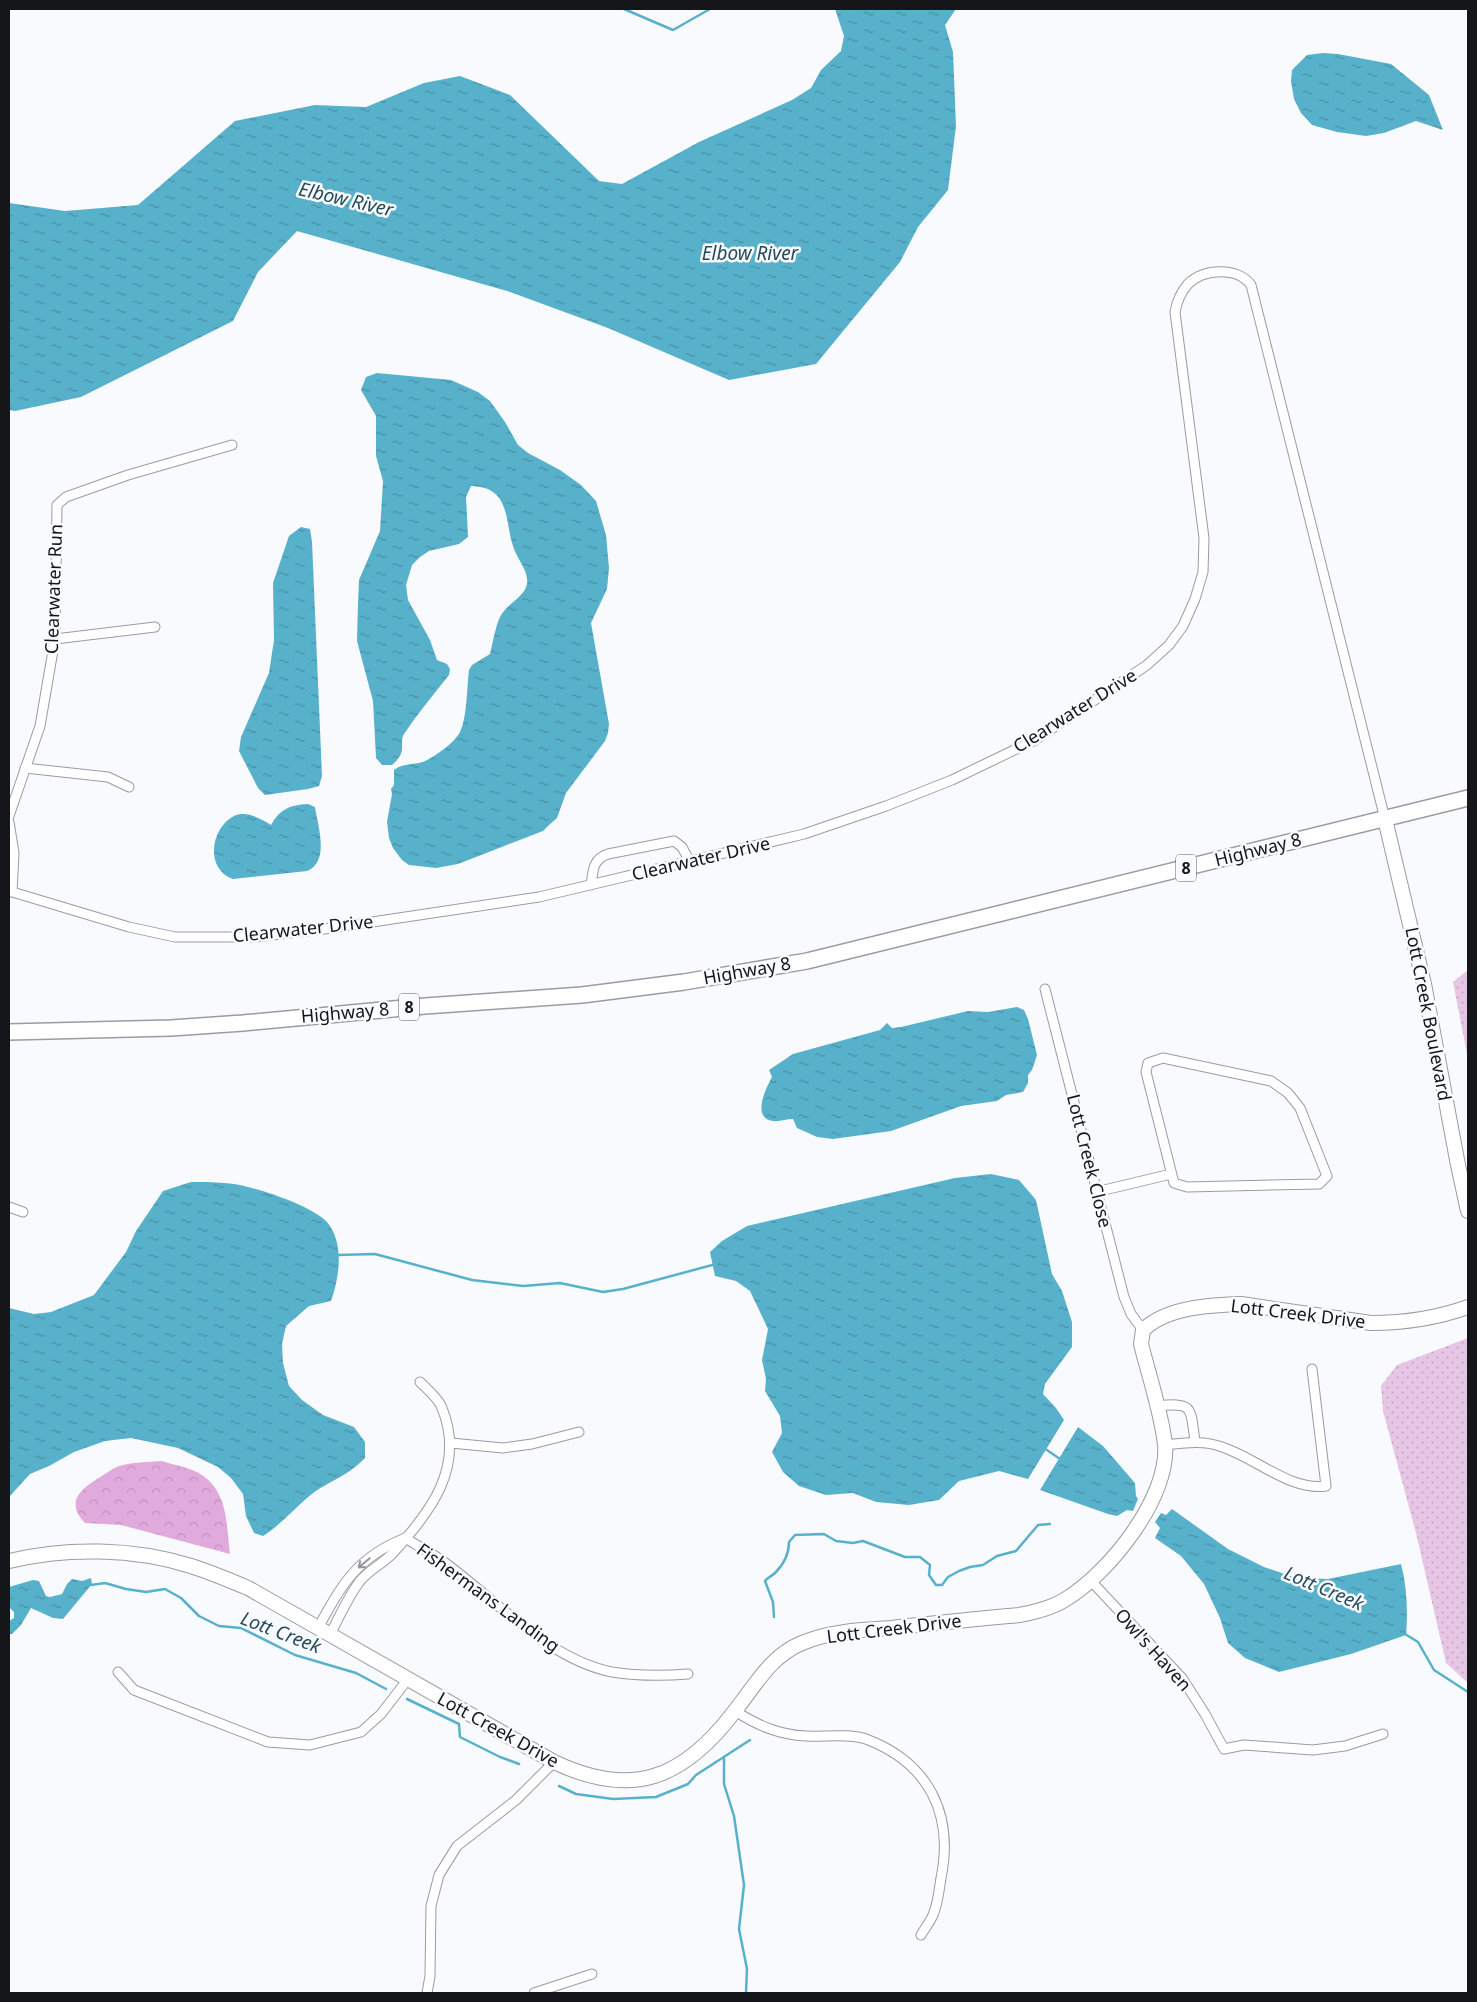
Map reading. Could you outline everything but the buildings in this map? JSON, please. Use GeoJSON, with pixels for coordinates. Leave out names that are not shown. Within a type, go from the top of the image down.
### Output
{"type":"FeatureCollection","features":[{"type":"Feature","properties":{"kind":"main road","name":"Highway 8"},"geometry":{"type":"LineString","coordinates":[[9,1032],[144,1029],[243,1023],[399,1008],[582,995],[693,981],[807,961],[1468,798]]}},
{"type":"Feature","properties":{"kind":"street","name":"Clearwater Drive"},"geometry":{"type":"LineString","coordinates":[[10,891],[129,927],[175,936],[214,938],[255,937],[352,926],[539,897],[804,834],[886,806],[952,780],[1035,740],[1147,665],[1169,645],[1182,626],[1195,599],[1203,572],[1204,538],[1175,312],[1178,298],[1190,283],[1201,276],[1230,271],[1247,279],[1255,297],[1385,819]]}},
{"type":"Feature","properties":{"kind":"street","name":"Clearwater Run"},"geometry":{"type":"LineString","coordinates":[[9,816],[40,726],[55,639],[56,505],[66,497],[128,475],[232,444]]}},
{"type":"Feature","properties":{"kind":"street"},"geometry":{"type":"LineString","coordinates":[[55,639],[155,627]]}},
{"type":"Feature","properties":{"kind":"street"},"geometry":{"type":"LineString","coordinates":[[25,768],[108,777],[129,787]]}},
{"type":"Feature","properties":{"kind":"street","name":"Lott Creek Boulevard"},"geometry":{"type":"LineString","coordinates":[[1385,819],[1424,984],[1468,1211]]}},
{"type":"Feature","properties":{"kind":"street"},"geometry":{"type":"LineString","coordinates":[[9,822],[14,853],[10,891]]}},
{"type":"Feature","properties":{"kind":"street"},"geometry":{"type":"LineString","coordinates":[[591,885],[595,862],[604,856],[618,852],[674,841],[682,848],[690,862]]}},
{"type":"Feature","properties":{"kind":"street","name":"Lott Creek Close"},"geometry":{"type":"LineString","coordinates":[[1045,988],[1096,1192],[1128,1308],[1142,1330]]}},
{"type":"Feature","properties":{"kind":"street"},"geometry":{"type":"LineString","coordinates":[[1163,1058],[1271,1081],[1288,1093],[1300,1108],[1326,1176],[1320,1184],[1187,1187],[1174,1183],[1171,1174],[1146,1072],[1148,1063],[1163,1058]]}},
{"type":"Feature","properties":{"kind":"street"},"geometry":{"type":"LineString","coordinates":[[1096,1192],[1171,1174]]}},
{"type":"Feature","properties":{"kind":"street"},"geometry":{"type":"LineString","coordinates":[[9,1207],[23,1212]]}},
{"type":"Feature","properties":{"kind":"street","name":"Lott Creek Drive"},"geometry":{"type":"LineString","coordinates":[[9,1562],[79,1552],[135,1555],[189,1565],[248,1588],[554,1762],[577,1773],[600,1779],[622,1781],[665,1772],[686,1761],[702,1748],[735,1711],[757,1679],[776,1659],[801,1643],[832,1633],[1020,1615],[1044,1610],[1066,1600],[1091,1581],[1130,1537],[1147,1510],[1159,1484],[1165,1445],[1141,1344],[1142,1330],[1153,1320],[1177,1312],[1220,1304],[1241,1304],[1371,1323],[1410,1322],[1468,1307]]}},
{"type":"Feature","properties":{"kind":"street"},"geometry":{"type":"LineString","coordinates":[[1165,1445],[1195,1441],[1220,1446],[1299,1483],[1313,1488],[1326,1486],[1312,1369]]}},
{"type":"Feature","properties":{"kind":"street"},"geometry":{"type":"LineString","coordinates":[[324,1631],[361,1580],[390,1556],[432,1504],[447,1473],[451,1443],[442,1406],[420,1382]]}},
{"type":"Feature","properties":{"kind":"street"},"geometry":{"type":"LineString","coordinates":[[1157,1406],[1179,1404],[1186,1406],[1190,1412],[1195,1441]]}},
{"type":"Feature","properties":{"kind":"street"},"geometry":{"type":"LineString","coordinates":[[451,1443],[503,1448],[532,1444],[579,1432]]}},
{"type":"Feature","properties":{"kind":"street"},"geometry":{"type":"LineString","coordinates":[[324,1631],[341,1586],[354,1571],[385,1546],[405,1538]]}},
{"type":"Feature","properties":{"kind":"street","name":"Fishermans Landing"},"geometry":{"type":"LineString","coordinates":[[405,1538],[443,1561],[536,1636],[573,1658],[611,1672],[658,1676],[688,1674]]}},
{"type":"Feature","properties":{"kind":"street","name":"Owl's Haven"},"geometry":{"type":"LineString","coordinates":[[1091,1581],[1182,1678],[1224,1749],[1244,1745],[1313,1750],[1345,1746],[1383,1734]]}},
{"type":"Feature","properties":{"kind":"street"},"geometry":{"type":"LineString","coordinates":[[118,1672],[134,1690],[250,1736],[268,1742],[310,1745],[361,1732],[381,1714],[408,1679]]}},
{"type":"Feature","properties":{"kind":"street"},"geometry":{"type":"LineString","coordinates":[[735,1711],[758,1725],[789,1734],[865,1738],[893,1751],[923,1778],[932,1791],[940,1812],[946,1842],[944,1865],[934,1914],[921,1934]]}},
{"type":"Feature","properties":{"kind":"street"},"geometry":{"type":"LineString","coordinates":[[427,1993],[430,1976],[432,1906],[439,1875],[458,1846],[516,1800],[554,1762]]}},
{"type":"Feature","properties":{"kind":"street"},"geometry":{"type":"LineString","coordinates":[[534,1993],[592,1974]]}},
{"type":"Feature","properties":{"kind":"shaded area"},"geometry":{"type":"Polygon","coordinates":[[[1468,970],[1468,1059],[1453,982],[1468,970]]]}},
{"type":"Feature","properties":{"kind":"shaded area"},"geometry":{"type":"Polygon","coordinates":[[[1468,1338],[1468,1683],[1446,1663],[1416,1533],[1383,1411],[1381,1386],[1397,1365],[1468,1338]]]}},
{"type":"Feature","properties":{"kind":"green space"},"geometry":{"type":"Polygon","coordinates":[[[162,1461],[202,1475],[217,1491],[225,1511],[230,1554],[121,1525],[85,1523],[79,1515],[76,1502],[82,1490],[112,1469],[135,1463],[162,1461]]]}},
{"type":"Feature","properties":{"kind":"water","name":"Elbow River"},"geometry":{"type":"Polygon","coordinates":[[[835,9],[956,9],[945,25],[953,52],[956,126],[948,190],[918,227],[900,262],[816,364],[729,380],[608,328],[507,291],[297,231],[258,272],[233,321],[81,397],[15,411],[9,410],[9,203],[65,211],[138,205],[235,121],[315,105],[366,107],[424,83],[460,76],[510,95],[599,181],[622,184],[699,142],[792,100],[811,88],[821,70],[841,51],[844,36],[835,9]]]}},
{"type":"Feature","properties":{"kind":"water"},"geometry":{"type":"Polygon","coordinates":[[[1323,53],[1391,64],[1429,95],[1443,130],[1416,121],[1384,133],[1366,136],[1337,132],[1312,125],[1301,113],[1294,99],[1291,81],[1292,70],[1307,55],[1323,53]]]}},
{"type":"Feature","properties":{"kind":"water"},"geometry":{"type":"Polygon","coordinates":[[[377,373],[451,380],[478,392],[490,401],[518,445],[581,485],[596,501],[606,535],[609,568],[607,589],[591,623],[609,724],[605,741],[566,793],[557,818],[543,831],[458,864],[436,868],[409,865],[402,860],[393,848],[389,838],[387,822],[392,794],[391,789],[394,785],[394,770],[402,766],[427,760],[436,755],[458,736],[464,719],[469,670],[472,665],[490,654],[500,617],[506,608],[525,589],[527,580],[525,571],[514,549],[507,517],[500,499],[494,492],[471,486],[466,497],[468,537],[459,544],[429,551],[420,557],[412,565],[406,585],[408,600],[430,640],[437,660],[447,664],[450,669],[449,675],[404,734],[402,738],[402,751],[397,760],[392,765],[382,765],[376,758],[373,701],[357,641],[359,580],[380,531],[383,481],[376,456],[376,416],[361,390],[366,377],[377,373]]]}},
{"type":"Feature","properties":{"kind":"water"},"geometry":{"type":"Polygon","coordinates":[[[301,527],[310,529],[312,542],[322,776],[319,786],[265,795],[258,788],[239,751],[241,737],[269,673],[274,640],[273,583],[289,536],[301,527]]]}},
{"type":"Feature","properties":{"kind":"water"},"geometry":{"type":"Polygon","coordinates":[[[308,804],[315,807],[321,843],[318,860],[307,871],[233,879],[224,874],[218,867],[214,849],[216,839],[226,822],[234,816],[239,814],[249,815],[271,825],[278,815],[286,809],[296,805],[308,804]]]}},
{"type":"Feature","properties":{"kind":"water"},"geometry":{"type":"Polygon","coordinates":[[[1017,1007],[1024,1010],[1028,1019],[1037,1055],[1023,1092],[1006,1095],[997,1101],[961,1106],[891,1131],[833,1139],[817,1137],[797,1128],[793,1119],[773,1121],[766,1119],[763,1114],[761,1109],[762,1102],[772,1077],[769,1070],[793,1054],[880,1030],[887,1023],[892,1028],[901,1027],[968,1011],[988,1012],[1017,1007]]]}},
{"type":"Feature","properties":{"kind":"water"},"geometry":{"type":"Polygon","coordinates":[[[991,1174],[1019,1180],[1036,1200],[1052,1274],[1062,1291],[1072,1322],[1072,1347],[1045,1384],[1043,1394],[1064,1420],[1028,1479],[999,1471],[959,1481],[939,1500],[909,1505],[876,1502],[853,1493],[826,1495],[799,1486],[783,1472],[772,1452],[782,1433],[780,1416],[765,1391],[766,1379],[762,1360],[768,1329],[750,1291],[736,1281],[715,1276],[710,1252],[722,1241],[747,1226],[955,1178],[991,1174]]]}},
{"type":"Feature","properties":{"kind":"water"},"geometry":{"type":"Polygon","coordinates":[[[191,1182],[234,1184],[268,1193],[316,1213],[330,1226],[339,1253],[338,1273],[331,1301],[309,1306],[286,1326],[282,1344],[283,1363],[289,1386],[302,1400],[323,1415],[354,1427],[365,1442],[365,1458],[358,1465],[314,1493],[263,1536],[254,1533],[246,1516],[243,1494],[231,1478],[218,1467],[178,1448],[131,1438],[105,1441],[74,1452],[30,1474],[9,1497],[9,1308],[34,1314],[51,1312],[94,1295],[126,1252],[136,1231],[163,1191],[191,1182]]]}},
{"type":"Feature","properties":{"kind":"water"},"geometry":{"type":"Polygon","coordinates":[[[1078,1427],[1103,1446],[1135,1483],[1138,1499],[1133,1511],[1127,1510],[1117,1516],[1108,1514],[1040,1490],[1078,1427]]]}},
{"type":"Feature","properties":{"kind":"water"},"geometry":{"type":"Polygon","coordinates":[[[1172,1509],[1228,1549],[1264,1567],[1297,1578],[1328,1579],[1401,1564],[1405,1581],[1406,1635],[1351,1654],[1279,1672],[1245,1658],[1228,1643],[1220,1618],[1204,1584],[1181,1556],[1155,1538],[1160,1528],[1155,1522],[1161,1513],[1166,1515],[1172,1509]]]}},
{"type":"Feature","properties":{"kind":"water"},"geometry":{"type":"Polygon","coordinates":[[[91,1578],[92,1584],[63,1619],[53,1618],[31,1608],[21,1625],[12,1634],[9,1634],[9,1621],[14,1618],[14,1612],[9,1607],[9,1587],[33,1580],[39,1581],[46,1596],[50,1597],[62,1594],[72,1579],[82,1581],[91,1578]]]}},
{"type":"Feature","properties":{"kind":"waterway"},"geometry":{"type":"LineString","coordinates":[[624,9],[673,30],[710,9]]}},
{"type":"Feature","properties":{"kind":"waterway"},"geometry":{"type":"LineString","coordinates":[[338,1255],[375,1254],[472,1280],[523,1286],[560,1283],[603,1292],[623,1289],[716,1264]]}},
{"type":"Feature","properties":{"kind":"waterway"},"geometry":{"type":"LineString","coordinates":[[1044,1448],[1060,1459]]}},
{"type":"Feature","properties":{"kind":"waterway","name":"Lott Creek"},"geometry":{"type":"LineString","coordinates":[[774,1617],[773,1602],[765,1581],[783,1563],[787,1555],[789,1542],[795,1535],[824,1534],[836,1541],[853,1543],[863,1541],[905,1557],[920,1557],[930,1565],[929,1575],[936,1585],[942,1585],[948,1577],[959,1571],[983,1565],[997,1556],[1016,1551],[1038,1525],[1050,1524]]}},
{"type":"Feature","properties":{"kind":"waterway","name":"Lott Creek"},"geometry":{"type":"LineString","coordinates":[[91,1585],[105,1583],[146,1592],[165,1589],[181,1598],[199,1616],[219,1626],[241,1628],[295,1655],[356,1673],[386,1689]]}},
{"type":"Feature","properties":{"kind":"waterway","name":"Lott Creek"},"geometry":{"type":"LineString","coordinates":[[1405,1634],[1418,1642],[1434,1670],[1468,1692]]}},
{"type":"Feature","properties":{"kind":"waterway","name":"Lott Creek"},"geometry":{"type":"LineString","coordinates":[[407,1699],[459,1724],[460,1737],[500,1757],[519,1764]]}},
{"type":"Feature","properties":{"kind":"waterway"},"geometry":{"type":"LineString","coordinates":[[559,1786],[576,1794],[613,1799],[656,1797],[688,1784],[696,1775],[750,1740]]}},
{"type":"Feature","properties":{"kind":"waterway"},"geometry":{"type":"LineString","coordinates":[[724,1758],[724,1784],[734,1816],[744,1885],[739,1929],[747,1969],[746,1993]]}}]}
